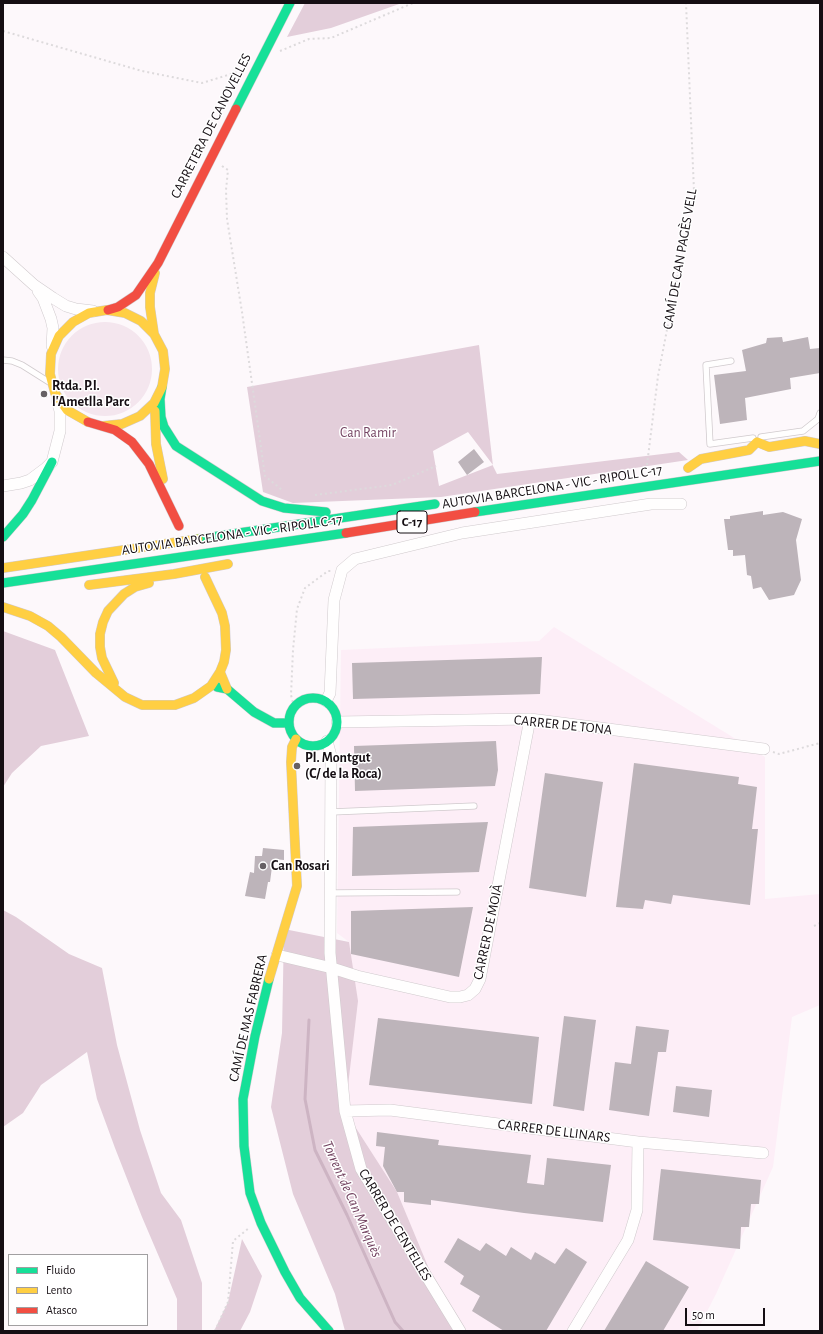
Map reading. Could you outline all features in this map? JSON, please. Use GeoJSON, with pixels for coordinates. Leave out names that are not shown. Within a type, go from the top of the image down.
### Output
{"type":"FeatureCollection","features":[{"type":"Feature","properties":{"kind":"main road","name":"CARRETERA DE CANOVELLES"},"geometry":{"type":"LineString","coordinates":[[103,311],[118,307],[128,302],[136,295],[158,263],[290,3]]}},
{"type":"Feature","properties":{"kind":"main road","name":"CARRETERA DE CANOVELLES"},"geometry":{"type":"LineString","coordinates":[[154,334],[150,307],[150,293],[158,263]]}},
{"type":"Feature","properties":{"kind":"main road"},"geometry":{"type":"LineString","coordinates":[[179,526],[149,464],[140,452],[123,435],[115,430],[84,421],[67,410],[54,389],[50,374],[51,354],[59,336],[73,322],[89,313],[103,311],[125,313],[141,321],[154,334],[162,351],[165,369],[160,399],[161,417],[164,427],[176,446],[262,500],[284,508],[317,512],[388,511]]}},
{"type":"Feature","properties":{"kind":"main road"},"geometry":{"type":"LineString","coordinates":[[103,426],[122,424],[140,416],[154,403],[162,387]]}},
{"type":"Feature","properties":{"kind":"main road"},"geometry":{"type":"LineString","coordinates":[[156,398],[155,426],[159,464],[174,515]]}},
{"type":"Feature","properties":{"kind":"main road"},"geometry":{"type":"LineString","coordinates":[[750,458],[685,468],[701,459],[749,450],[757,440],[769,447],[805,441],[820,444]]}},
{"type":"Feature","properties":{"kind":"main road"},"geometry":{"type":"LineString","coordinates":[[766,456],[820,448]]}},
{"type":"Feature","properties":{"kind":"main road","name":"AUTOVIA BARCELONA - VIC - RIPOLL C-17"},"geometry":{"type":"LineString","coordinates":[[3,583],[820,461]]}},
{"type":"Feature","properties":{"kind":"main road"},"geometry":{"type":"LineString","coordinates":[[3,537],[24,514],[52,462]]}},
{"type":"Feature","properties":{"kind":"main road","name":"AUTOVIA BARCELONA - VIC - RIPOLL C-17"},"geometry":{"type":"LineString","coordinates":[[3,568],[444,503]]}},
{"type":"Feature","properties":{"kind":"main road"},"geometry":{"type":"LineString","coordinates":[[317,546],[370,536],[429,520]]}},
{"type":"Feature","properties":{"kind":"main road"},"geometry":{"type":"LineString","coordinates":[[78,586],[174,574],[234,562]]}},
{"type":"Feature","properties":{"kind":"main road"},"geometry":{"type":"LineString","coordinates":[[125,697],[112,680],[102,658],[100,634],[103,622],[108,610],[124,594],[135,587],[174,574]]}},
{"type":"Feature","properties":{"kind":"main road"},"geometry":{"type":"LineString","coordinates":[[3,607],[30,616],[48,626],[96,672],[125,697],[142,705],[174,705],[194,698],[211,686],[220,672],[224,662],[226,650],[222,613],[205,577]]}},
{"type":"Feature","properties":{"kind":"main road"},"geometry":{"type":"LineString","coordinates":[[220,672],[227,689],[254,712],[274,722],[289,723]]}},
{"type":"Feature","properties":{"kind":"main road"},"geometry":{"type":"LineString","coordinates":[[211,686],[227,689]]}},
{"type":"Feature","properties":{"kind":"main road"},"geometry":{"type":"LineString","coordinates":[[316,698],[326,701],[333,709],[337,722],[334,733],[327,741],[316,746],[303,744],[296,739],[289,723],[294,706],[304,699],[316,698]]}},
{"type":"Feature","properties":{"kind":"main road","name":"CAMÍ DE MAS FABRERA"},"geometry":{"type":"LineString","coordinates":[[296,739],[292,747],[292,762],[297,886],[269,977],[255,1036],[243,1099],[244,1146],[250,1193],[260,1218],[300,1298],[330,1331]]}},
{"type":"Feature","properties":{"kind":"street"},"geometry":{"type":"LineString","coordinates":[[3,257],[34,286],[43,298],[51,319],[53,339],[51,354]]}},
{"type":"Feature","properties":{"kind":"street"},"geometry":{"type":"LineString","coordinates":[[34,286],[66,306],[85,310],[103,311]]}},
{"type":"Feature","properties":{"kind":"street"},"geometry":{"type":"LineString","coordinates":[[3,486],[30,480],[52,462],[60,430],[60,411],[54,389]]}},
{"type":"Feature","properties":{"kind":"street"},"geometry":{"type":"LineString","coordinates":[[326,701],[330,693],[334,600],[342,570],[355,559],[462,533],[651,504],[681,504]]}},
{"type":"Feature","properties":{"kind":"street","name":"CARRER DE TONA"},"geometry":{"type":"LineString","coordinates":[[337,722],[530,719],[764,749]]}},
{"type":"Feature","properties":{"kind":"street","name":"CARRER DE MOIÀ"},"geometry":{"type":"LineString","coordinates":[[277,955],[332,968],[357,976],[450,997],[468,995],[475,989],[480,979],[530,719]]}},
{"type":"Feature","properties":{"kind":"street","name":"CARRER DE CENTELLES"},"geometry":{"type":"LineString","coordinates":[[327,741],[332,756],[330,953],[345,1111],[361,1169],[460,1331]]}},
{"type":"Feature","properties":{"kind":"street","name":"CARRER DE LLINARS"},"geometry":{"type":"LineString","coordinates":[[345,1111],[390,1110],[638,1142],[763,1153]]}},
{"type":"Feature","properties":{"kind":"street"},"geometry":{"type":"LineString","coordinates":[[573,1331],[628,1240],[637,1210],[638,1142]]}},
{"type":"Feature","properties":{"kind":"lane"},"geometry":{"type":"LineString","coordinates":[[3,360],[12,361],[22,365],[54,389]]}},
{"type":"Feature","properties":{"kind":"lane"},"geometry":{"type":"LineString","coordinates":[[731,361],[706,365],[710,444],[757,440],[803,431],[818,419],[820,413]]}},
{"type":"Feature","properties":{"kind":"lane"},"geometry":{"type":"LineString","coordinates":[[331,812],[474,806]]}},
{"type":"Feature","properties":{"kind":"lane"},"geometry":{"type":"LineString","coordinates":[[330,893],[457,892]]}},
{"type":"Feature","properties":{"kind":"path"},"geometry":{"type":"LineString","coordinates":[[3,31],[142,71],[202,83],[259,63],[309,39],[330,38],[413,3]]}},
{"type":"Feature","properties":{"kind":"path","name":"CAMÍ DE CAN PAGÈS VELL"},"geometry":{"type":"LineString","coordinates":[[647,465],[658,376],[694,191],[686,3]]}},
{"type":"Feature","properties":{"kind":"path"},"geometry":{"type":"LineString","coordinates":[[212,154],[221,165],[228,170],[226,190],[227,219],[242,312],[265,476],[284,492]]}},
{"type":"Feature","properties":{"kind":"path"},"geometry":{"type":"LineString","coordinates":[[313,495],[392,486],[436,466]]}},
{"type":"Feature","properties":{"kind":"path"},"geometry":{"type":"LineString","coordinates":[[294,706],[291,695],[297,609],[305,588],[328,571],[342,570]]}},
{"type":"Feature","properties":{"kind":"path"},"geometry":{"type":"LineString","coordinates":[[764,749],[778,754],[820,743]]}},
{"type":"Feature","properties":{"kind":"path"},"geometry":{"type":"LineString","coordinates":[[814,926],[820,922]]}},
{"type":"Feature","properties":{"kind":"path"},"geometry":{"type":"LineString","coordinates":[[215,1331],[228,1302],[233,1241],[260,1218]]}},
{"type":"Feature","properties":{"kind":"shaded area"},"geometry":{"type":"Polygon","coordinates":[[[105,322],[123,326],[138,336],[148,351],[152,369],[148,387],[138,402],[123,412],[105,416],[87,412],[72,402],[62,387],[58,369],[62,351],[72,336],[87,326],[105,322]]]}},
{"type":"Feature","properties":{"kind":"shaded area"},"geometry":{"type":"Polygon","coordinates":[[[554,627],[765,757],[765,899],[820,894],[820,1005],[792,1017],[773,1167],[716,1294],[697,1331],[461,1331],[345,1111],[349,942],[337,933],[341,650],[539,641],[554,627]]]}},
{"type":"Feature","properties":{"kind":"green space"},"geometry":{"type":"Polygon","coordinates":[[[305,3],[402,3],[331,28],[287,37],[305,3]]]}},
{"type":"Feature","properties":{"kind":"green space","name":"Can Ramir"},"geometry":{"type":"Polygon","coordinates":[[[479,345],[493,465],[497,474],[679,452],[688,460],[441,497],[293,503],[263,492],[247,387],[479,345]],[[468,432],[433,451],[439,486],[493,465],[468,432]]]}},
{"type":"Feature","properties":{"kind":"green space"},"geometry":{"type":"Polygon","coordinates":[[[3,631],[55,650],[89,736],[41,746],[12,773],[3,787],[3,631]]]}},
{"type":"Feature","properties":{"kind":"green space"},"geometry":{"type":"Polygon","coordinates":[[[3,910],[16,917],[69,954],[102,968],[117,1045],[140,1130],[161,1193],[181,1220],[202,1283],[202,1331],[177,1331],[177,1299],[142,1217],[97,1099],[87,1052],[41,1085],[23,1113],[3,1127],[3,910]]]}},
{"type":"Feature","properties":{"kind":"green space"},"geometry":{"type":"Polygon","coordinates":[[[284,929],[349,942],[358,1001],[345,1111],[397,1192],[447,1312],[461,1331],[345,1331],[335,1294],[293,1194],[271,1107],[282,1033],[284,929]]]}},
{"type":"Feature","properties":{"kind":"green space"},"geometry":{"type":"Polygon","coordinates":[[[242,1239],[262,1276],[250,1312],[240,1331],[214,1331],[228,1302],[242,1239]]]}},
{"type":"Feature","properties":{"kind":"building"},"geometry":{"type":"Polygon","coordinates":[[[782,337],[783,342],[808,337],[810,349],[820,348],[820,373],[790,378],[791,389],[745,398],[747,420],[720,424],[714,375],[746,371],[742,350],[766,343],[767,338],[782,337]]]}},
{"type":"Feature","properties":{"kind":"building"},"geometry":{"type":"Polygon","coordinates":[[[474,449],[484,462],[467,475],[458,462],[474,449]]]}},
{"type":"Feature","properties":{"kind":"building"},"geometry":{"type":"Polygon","coordinates":[[[763,511],[763,515],[783,512],[802,519],[796,540],[801,580],[794,595],[769,600],[761,587],[753,589],[751,576],[747,575],[745,555],[733,556],[733,550],[728,550],[724,519],[730,519],[730,516],[763,511]]]}},
{"type":"Feature","properties":{"kind":"building"},"geometry":{"type":"Polygon","coordinates":[[[542,657],[540,694],[353,699],[352,663],[542,657]]]}},
{"type":"Feature","properties":{"kind":"building"},"geometry":{"type":"Polygon","coordinates":[[[496,741],[498,770],[495,786],[355,791],[354,746],[496,741]]]}},
{"type":"Feature","properties":{"kind":"building"},"geometry":{"type":"Polygon","coordinates":[[[634,763],[739,777],[738,784],[757,787],[752,829],[758,829],[750,905],[673,895],[671,904],[645,900],[643,909],[616,907],[634,763]]]}},
{"type":"Feature","properties":{"kind":"building"},"geometry":{"type":"Polygon","coordinates":[[[545,773],[603,782],[586,897],[529,888],[545,773]]]}},
{"type":"Feature","properties":{"kind":"building"},"geometry":{"type":"Polygon","coordinates":[[[488,822],[479,872],[352,876],[353,827],[488,822]]]}},
{"type":"Feature","properties":{"kind":"building","name":"Can Rosari"},"geometry":{"type":"Polygon","coordinates":[[[263,848],[284,850],[284,860],[273,859],[270,882],[268,882],[265,899],[245,896],[250,872],[254,873],[255,856],[262,856],[263,848]]]}},
{"type":"Feature","properties":{"kind":"building"},"geometry":{"type":"Polygon","coordinates":[[[473,907],[459,977],[351,954],[351,911],[473,907]]]}},
{"type":"Feature","properties":{"kind":"building"},"geometry":{"type":"Polygon","coordinates":[[[564,1016],[596,1020],[584,1111],[553,1106],[564,1016]]]}},
{"type":"Feature","properties":{"kind":"building"},"geometry":{"type":"Polygon","coordinates":[[[378,1018],[539,1037],[532,1104],[369,1085],[378,1018]]]}},
{"type":"Feature","properties":{"kind":"building"},"geometry":{"type":"Polygon","coordinates":[[[636,1026],[669,1030],[666,1052],[658,1052],[649,1116],[609,1110],[615,1062],[631,1064],[636,1026]]]}},
{"type":"Feature","properties":{"kind":"building"},"geometry":{"type":"Polygon","coordinates":[[[676,1086],[712,1090],[709,1117],[673,1112],[676,1086]]]}},
{"type":"Feature","properties":{"kind":"building"},"geometry":{"type":"Polygon","coordinates":[[[377,1132],[439,1140],[438,1145],[531,1155],[527,1183],[544,1185],[547,1158],[611,1165],[603,1222],[431,1200],[431,1205],[404,1202],[404,1192],[397,1192],[383,1166],[385,1147],[376,1146],[377,1132]]]}},
{"type":"Feature","properties":{"kind":"building"},"geometry":{"type":"Polygon","coordinates":[[[661,1169],[761,1180],[759,1204],[751,1204],[749,1227],[741,1227],[740,1249],[653,1240],[661,1169]]]}},
{"type":"Feature","properties":{"kind":"building"},"geometry":{"type":"Polygon","coordinates":[[[458,1238],[480,1251],[486,1243],[506,1256],[511,1247],[531,1260],[535,1252],[555,1264],[566,1248],[587,1262],[546,1331],[504,1331],[472,1311],[480,1296],[460,1284],[464,1276],[444,1262],[458,1238]]]}},
{"type":"Feature","properties":{"kind":"building"},"geometry":{"type":"Polygon","coordinates":[[[646,1261],[689,1287],[663,1331],[604,1331],[646,1261]]]}},
{"type":"Feature","properties":{"kind":"waterway","name":"Torrent de Can Marquès"},"geometry":{"type":"LineString","coordinates":[[309,1020],[305,1099],[315,1150],[347,1215],[395,1322],[403,1331]]}},
{"type":"Feature","properties":{"kind":"traffic: fast"},"geometry":{"type":"LineString","coordinates":[[236,109],[290,3]]}},
{"type":"Feature","properties":{"kind":"traffic: fast"},"geometry":{"type":"LineString","coordinates":[[162,387],[160,399],[161,417],[164,427],[176,446],[262,501],[284,508],[326,512]]}},
{"type":"Feature","properties":{"kind":"traffic: fast"},"geometry":{"type":"LineString","coordinates":[[475,512],[820,461]]}},
{"type":"Feature","properties":{"kind":"traffic: fast"},"geometry":{"type":"LineString","coordinates":[[3,537],[23,514],[52,462]]}},
{"type":"Feature","properties":{"kind":"traffic: fast"},"geometry":{"type":"LineString","coordinates":[[198,539],[435,504]]}},
{"type":"Feature","properties":{"kind":"traffic: fast"},"geometry":{"type":"LineString","coordinates":[[3,583],[346,533]]}},
{"type":"Feature","properties":{"kind":"traffic: fast"},"geometry":{"type":"LineString","coordinates":[[217,687],[227,689],[254,712],[274,723],[289,723]]}},
{"type":"Feature","properties":{"kind":"traffic: fast"},"geometry":{"type":"LineString","coordinates":[[313,698],[322,700],[330,705],[335,713],[337,722],[335,731],[330,739],[322,744],[313,746],[304,744],[296,739],[291,731],[289,722],[291,713],[296,705],[304,700],[313,698]]}},
{"type":"Feature","properties":{"kind":"traffic: fast"},"geometry":{"type":"LineString","coordinates":[[269,979],[255,1036],[243,1099],[244,1146],[250,1193],[261,1223],[285,1272],[300,1298],[329,1331]]}},
{"type":"Feature","properties":{"kind":"traffic: slow"},"geometry":{"type":"LineString","coordinates":[[154,334],[150,307],[150,293],[155,273]]}},
{"type":"Feature","properties":{"kind":"traffic: slow"},"geometry":{"type":"LineString","coordinates":[[88,422],[67,410],[55,393],[50,374],[51,354],[59,336],[73,322],[89,313],[107,310],[125,313],[141,321],[154,334],[163,351],[165,369],[162,387],[154,403],[140,416],[122,424],[103,426]]}},
{"type":"Feature","properties":{"kind":"traffic: slow"},"geometry":{"type":"LineString","coordinates":[[155,411],[156,444],[163,479]]}},
{"type":"Feature","properties":{"kind":"traffic: slow"},"geometry":{"type":"LineString","coordinates":[[688,468],[701,459],[749,450],[757,442],[769,447],[805,441],[820,444]]}},
{"type":"Feature","properties":{"kind":"traffic: slow"},"geometry":{"type":"LineString","coordinates":[[3,568],[198,539]]}},
{"type":"Feature","properties":{"kind":"traffic: slow"},"geometry":{"type":"LineString","coordinates":[[89,585],[174,574],[228,564]]}},
{"type":"Feature","properties":{"kind":"traffic: slow"},"geometry":{"type":"LineString","coordinates":[[205,577],[222,613],[225,626],[226,650],[224,662],[220,672],[227,689]]}},
{"type":"Feature","properties":{"kind":"traffic: slow"},"geometry":{"type":"LineString","coordinates":[[114,683],[102,658],[100,647],[100,634],[103,622],[108,611],[124,594],[135,587],[149,583]]}},
{"type":"Feature","properties":{"kind":"traffic: slow"},"geometry":{"type":"LineString","coordinates":[[3,607],[30,616],[48,626],[61,637],[96,673],[125,697],[142,705],[175,705],[194,698],[211,686],[220,672]]}},
{"type":"Feature","properties":{"kind":"traffic: slow"},"geometry":{"type":"LineString","coordinates":[[269,979],[297,886],[291,762],[292,747],[296,739]]}},
{"type":"Feature","properties":{"kind":"traffic: jam"},"geometry":{"type":"LineString","coordinates":[[108,310],[118,307],[136,295],[158,263],[236,109]]}},
{"type":"Feature","properties":{"kind":"traffic: jam"},"geometry":{"type":"LineString","coordinates":[[88,422],[115,430],[132,442],[149,464],[179,526]]}},
{"type":"Feature","properties":{"kind":"traffic: jam"},"geometry":{"type":"LineString","coordinates":[[346,533],[475,512]]}},
{"type":"Feature","properties":{"kind":"place","name":"Rtda. P.I. l'Ametlla Parc"},"geometry":{"type":"Point","coordinates":[44,394]}},
{"type":"Feature","properties":{"kind":"place","name":"Pl. Montgut (C/ de la Roca)"},"geometry":{"type":"Point","coordinates":[297,766]}},
{"type":"Feature","properties":{"kind":"place","name":"Can Rosari"},"geometry":{"type":"Point","coordinates":[263,866]}}]}
